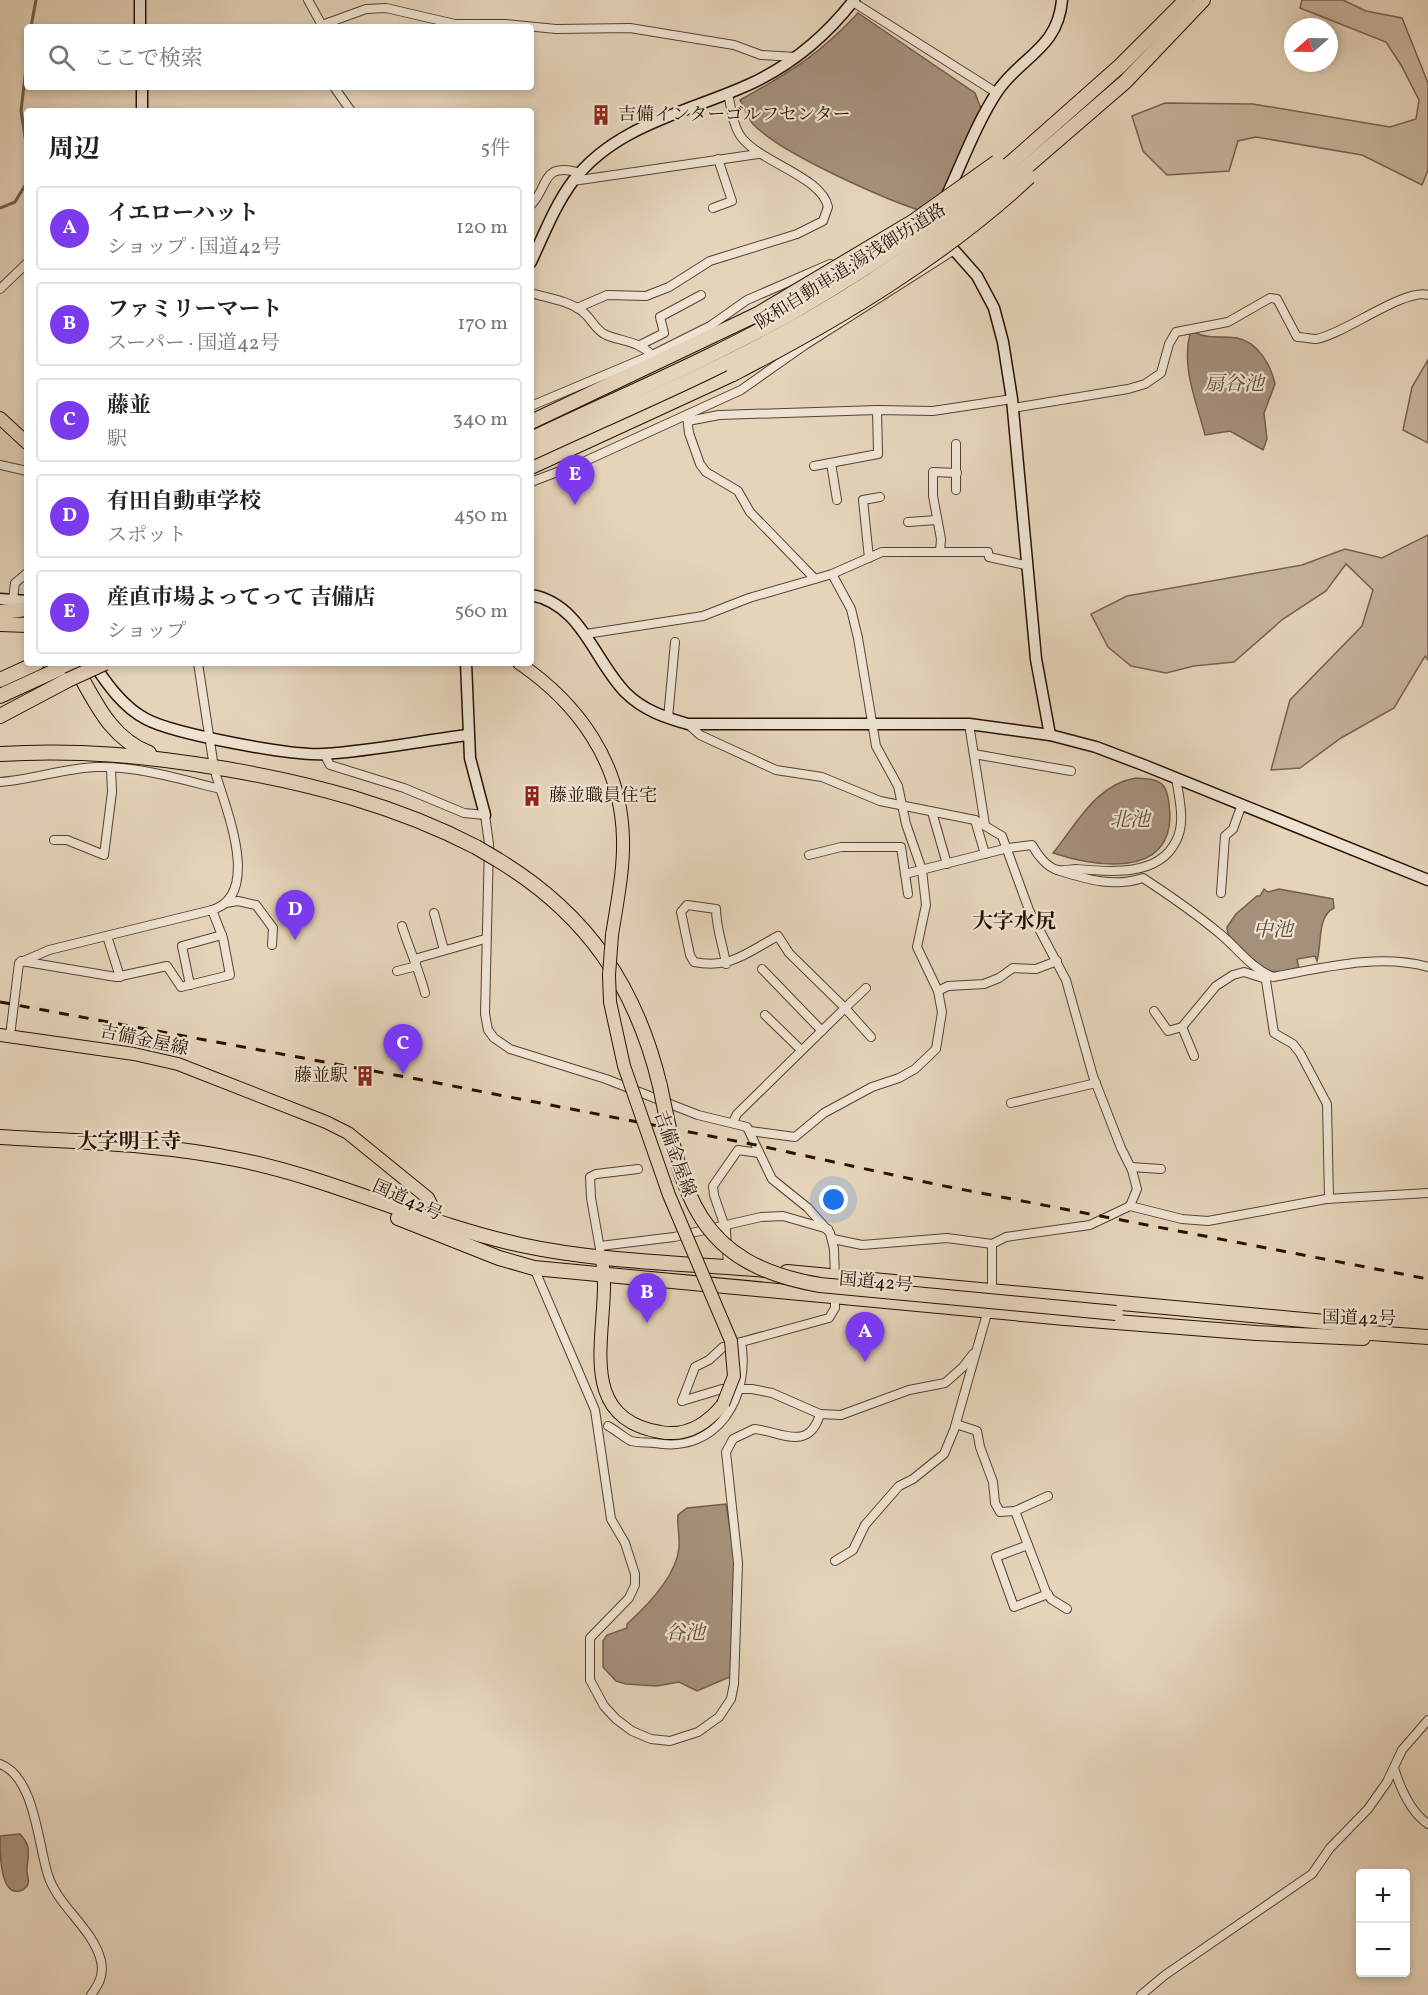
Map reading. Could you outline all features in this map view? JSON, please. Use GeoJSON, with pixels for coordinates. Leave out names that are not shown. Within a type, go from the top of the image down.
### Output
{"type":"FeatureCollection","features":[{"type":"Feature","properties":{"kind":"highway"},"geometry":{"type":"LineString","coordinates":[[534,466],[734,374],[805,337],[892,283],[977,224],[1019,165],[1186,0]]}},
{"type":"Feature","properties":{"kind":"highway","name":"阪和自動車道;湯浅御坊道路"},"geometry":{"type":"LineString","coordinates":[[534,452],[710,372],[785,333],[897,264],[952,225],[1019,165],[1125,82],[1203,0]]}},
{"type":"Feature","properties":{"kind":"highway"},"geometry":{"type":"LineString","coordinates":[[534,421],[758,314],[914,220],[1019,165]]}},
{"type":"Feature","properties":{"kind":"highway","name":"阪和自動車道;湯浅御坊道路"},"geometry":{"type":"LineString","coordinates":[[534,438],[693,363],[801,308],[1019,165]]}},
{"type":"Feature","properties":{"kind":"highway"},"geometry":{"type":"LineString","coordinates":[[5,605],[24,608]]}},
{"type":"Feature","properties":{"kind":"highway"},"geometry":{"type":"LineString","coordinates":[[0,624],[24,625]]}},
{"type":"Feature","properties":{"kind":"highway"},"geometry":{"type":"LineString","coordinates":[[0,680],[30,666]]}},
{"type":"Feature","properties":{"kind":"highway"},"geometry":{"type":"LineString","coordinates":[[0,696],[68,669],[86,666]]}},
{"type":"Feature","properties":{"kind":"highway"},"geometry":{"type":"LineString","coordinates":[[0,716],[68,669]]}},
{"type":"Feature","properties":{"kind":"highway"},"geometry":{"type":"LineString","coordinates":[[68,669],[113,730],[139,749],[168,760]]}},
{"type":"Feature","properties":{"kind":"highway"},"geometry":{"type":"LineString","coordinates":[[0,754],[110,753],[274,777],[335,791],[420,820],[498,860],[553,899],[607,958],[638,1016],[660,1086],[674,1155],[693,1206],[723,1245],[752,1264],[788,1279],[820,1285],[1116,1313],[1357,1332]]}},
{"type":"Feature","properties":{"kind":"highway","name":"国道42号"},"geometry":{"type":"LineString","coordinates":[[0,1137],[163,1148],[235,1159],[337,1188],[499,1258],[534,1268],[1256,1334],[1344,1338],[1428,1337]]}},
{"type":"Feature","properties":{"kind":"highway","name":"国道42号"},"geometry":{"type":"LineString","coordinates":[[429,1226],[522,1245],[601,1251],[728,1267],[1336,1323],[1357,1332],[1428,1337]]}},
{"type":"Feature","properties":{"kind":"main road"},"geometry":{"type":"LineString","coordinates":[[1,422],[24,441]]}},
{"type":"Feature","properties":{"kind":"main road","name":"吉備金屋線"},"geometry":{"type":"LineString","coordinates":[[523,666],[544,681],[578,715],[596,742],[610,772],[619,804],[623,837],[621,875],[612,934],[610,1002],[624,1066],[669,1194],[731,1341],[734,1376],[723,1404],[706,1422],[678,1433],[647,1429],[627,1418],[612,1404],[600,1368],[600,1334],[606,1274],[601,1251]]}},
{"type":"Feature","properties":{"kind":"main road","name":"吉備金屋線"},"geometry":{"type":"LineString","coordinates":[[5,1036],[134,1054],[178,1064],[326,1122],[348,1133],[428,1198],[433,1208],[429,1226]]}},
{"type":"Feature","properties":{"kind":"street"},"geometry":{"type":"LineString","coordinates":[[140,0],[140,24]]}},
{"type":"Feature","properties":{"kind":"street"},"geometry":{"type":"LineString","coordinates":[[308,0],[321,24]]}},
{"type":"Feature","properties":{"kind":"street"},"geometry":{"type":"LineString","coordinates":[[1050,735],[1036,659],[1025,565],[1012,403],[994,308],[977,276],[954,250],[944,232],[942,219],[946,197],[997,93],[1007,79],[1033,57],[1050,37],[1059,20],[1062,0]]}},
{"type":"Feature","properties":{"kind":"street"},"geometry":{"type":"LineString","coordinates":[[534,256],[554,213],[577,177],[606,149],[638,129],[767,76],[819,38],[854,1],[997,93]]}},
{"type":"Feature","properties":{"kind":"street"},"geometry":{"type":"LineString","coordinates":[[327,24],[366,9],[386,8],[455,24],[505,24]]}},
{"type":"Feature","properties":{"kind":"street"},"geometry":{"type":"LineString","coordinates":[[534,27],[556,29],[630,28],[734,45],[761,55],[796,57]]}},
{"type":"Feature","properties":{"kind":"street"},"geometry":{"type":"LineString","coordinates":[[142,90],[142,108]]}},
{"type":"Feature","properties":{"kind":"street"},"geometry":{"type":"LineString","coordinates":[[336,90],[349,108]]}},
{"type":"Feature","properties":{"kind":"street"},"geometry":{"type":"LineString","coordinates":[[577,308],[607,295],[646,296],[669,287],[710,261],[797,234],[823,221],[828,207],[824,195],[807,182],[758,154],[738,131],[728,93]]}},
{"type":"Feature","properties":{"kind":"street"},"geometry":{"type":"LineString","coordinates":[[534,201],[545,178],[567,170],[577,177],[758,154]]}},
{"type":"Feature","properties":{"kind":"street"},"geometry":{"type":"LineString","coordinates":[[712,208],[732,201],[718,159]]}},
{"type":"Feature","properties":{"kind":"street"},"geometry":{"type":"LineString","coordinates":[[534,405],[652,355],[710,326],[747,300],[825,266],[888,230],[926,270]]}},
{"type":"Feature","properties":{"kind":"street"},"geometry":{"type":"LineString","coordinates":[[534,481],[581,464],[687,418],[741,390],[805,345],[926,270],[954,250]]}},
{"type":"Feature","properties":{"kind":"street"},"geometry":{"type":"LineString","coordinates":[[0,289],[24,266]]}},
{"type":"Feature","properties":{"kind":"street"},"geometry":{"type":"LineString","coordinates":[[534,293],[577,308],[606,334],[640,345],[652,355]]}},
{"type":"Feature","properties":{"kind":"street"},"geometry":{"type":"LineString","coordinates":[[640,345],[664,333],[660,317],[701,295]]}},
{"type":"Feature","properties":{"kind":"street"},"geometry":{"type":"LineString","coordinates":[[687,418],[877,410],[933,411],[1128,389],[1145,384],[1161,373],[1169,344],[1176,332],[1228,322],[1270,298],[1277,299],[1298,337],[1316,339],[1407,298],[1428,295]]}},
{"type":"Feature","properties":{"kind":"street"},"geometry":{"type":"LineString","coordinates":[[814,466],[878,454],[877,410]]}},
{"type":"Feature","properties":{"kind":"street"},"geometry":{"type":"LineString","coordinates":[[687,418],[689,433],[700,464],[706,472],[738,491],[750,512],[815,579]]}},
{"type":"Feature","properties":{"kind":"street"},"geometry":{"type":"LineString","coordinates":[[956,444],[956,490]]}},
{"type":"Feature","properties":{"kind":"street"},"geometry":{"type":"LineString","coordinates":[[831,463],[837,500]]}},
{"type":"Feature","properties":{"kind":"street"},"geometry":{"type":"LineString","coordinates":[[0,465],[24,470]]}},
{"type":"Feature","properties":{"kind":"street"},"geometry":{"type":"LineString","coordinates":[[940,551],[942,539],[937,520],[933,472],[957,473]]}},
{"type":"Feature","properties":{"kind":"street"},"geometry":{"type":"LineString","coordinates":[[869,558],[863,500],[880,497]]}},
{"type":"Feature","properties":{"kind":"street"},"geometry":{"type":"LineString","coordinates":[[908,522],[937,520]]}},
{"type":"Feature","properties":{"kind":"street"},"geometry":{"type":"LineString","coordinates":[[586,634],[703,616],[749,598],[832,574],[882,552],[898,550],[988,552],[989,557],[1025,565]]}},
{"type":"Feature","properties":{"kind":"street"},"geometry":{"type":"LineString","coordinates":[[750,1131],[795,1137],[824,1113],[872,1087],[899,1078],[915,1069],[936,1049],[940,1036],[942,1012],[938,991],[917,947],[926,905],[922,870],[898,786],[876,746],[853,618],[832,574]]}},
{"type":"Feature","properties":{"kind":"street"},"geometry":{"type":"LineString","coordinates":[[5,605],[15,583],[24,576]]}},
{"type":"Feature","properties":{"kind":"street"},"geometry":{"type":"LineString","coordinates":[[534,596],[548,600],[559,607],[586,634],[606,669],[627,694],[645,707],[669,718],[688,724],[969,724],[1050,735],[1096,747],[1428,880]]}},
{"type":"Feature","properties":{"kind":"street"},"geometry":{"type":"LineString","coordinates":[[5,605],[24,602]]}},
{"type":"Feature","properties":{"kind":"street"},"geometry":{"type":"LineString","coordinates":[[669,718],[675,642]]}},
{"type":"Feature","properties":{"kind":"street"},"geometry":{"type":"LineString","coordinates":[[95,666],[114,691],[138,714],[160,725],[207,737],[297,752],[324,754],[468,735]]}},
{"type":"Feature","properties":{"kind":"street"},"geometry":{"type":"LineString","coordinates":[[198,666],[207,737],[213,761]]}},
{"type":"Feature","properties":{"kind":"street"},"geometry":{"type":"LineString","coordinates":[[466,666],[468,735],[472,769],[485,815],[489,844],[485,939],[485,1014],[488,1030],[501,1044],[606,1079],[698,1115],[742,1124],[750,1131],[769,1174],[778,1186],[808,1208],[828,1229],[833,1239],[835,1308],[829,1318],[723,1347],[709,1360],[695,1367],[682,1401],[722,1389],[741,1388],[772,1394],[820,1414],[850,1413],[899,1393],[938,1386],[963,1367],[977,1347]]}},
{"type":"Feature","properties":{"kind":"street"},"geometry":{"type":"LineString","coordinates":[[688,724],[700,735],[776,770],[822,777],[880,801],[903,807],[975,820],[1002,836],[1026,902],[1066,980],[1096,1083],[1131,1167],[1137,1189],[1130,1206]]}},
{"type":"Feature","properties":{"kind":"street"},"geometry":{"type":"LineString","coordinates":[[969,724],[985,825]]}},
{"type":"Feature","properties":{"kind":"street"},"geometry":{"type":"LineString","coordinates":[[324,754],[330,765],[404,788],[464,813],[485,815]]}},
{"type":"Feature","properties":{"kind":"street"},"geometry":{"type":"LineString","coordinates":[[974,754],[1071,771]]}},
{"type":"Feature","properties":{"kind":"street"},"geometry":{"type":"LineString","coordinates":[[0,782],[77,769],[111,768],[135,770],[220,789]]}},
{"type":"Feature","properties":{"kind":"street"},"geometry":{"type":"LineString","coordinates":[[54,840],[67,840],[104,855],[112,792],[111,768]]}},
{"type":"Feature","properties":{"kind":"street"},"geometry":{"type":"LineString","coordinates":[[216,775],[239,861],[237,882],[226,903]]}},
{"type":"Feature","properties":{"kind":"street"},"geometry":{"type":"LineString","coordinates":[[1057,870],[1127,871],[1151,864],[1167,853],[1180,834],[1181,816],[1176,778]]}},
{"type":"Feature","properties":{"kind":"street"},"geometry":{"type":"LineString","coordinates":[[1221,893],[1225,836],[1233,829],[1242,804]]}},
{"type":"Feature","properties":{"kind":"street"},"geometry":{"type":"LineString","coordinates":[[932,812],[947,864]]}},
{"type":"Feature","properties":{"kind":"street"},"geometry":{"type":"LineString","coordinates":[[975,820],[985,854]]}},
{"type":"Feature","properties":{"kind":"street"},"geometry":{"type":"LineString","coordinates":[[905,874],[1008,848],[1032,845],[1036,853],[1057,870],[1087,880],[1114,883],[1143,878],[1222,934],[1242,957],[1265,976],[1274,1033],[1293,1044],[1300,1053],[1327,1104],[1329,1199]]}},
{"type":"Feature","properties":{"kind":"street"},"geometry":{"type":"LineString","coordinates":[[809,855],[841,847],[901,847],[908,894]]}},
{"type":"Feature","properties":{"kind":"street"},"geometry":{"type":"LineString","coordinates":[[5,1036],[17,969],[21,961],[34,954],[212,910],[226,903],[238,901],[256,905],[273,928],[272,945]]}},
{"type":"Feature","properties":{"kind":"street"},"geometry":{"type":"LineString","coordinates":[[726,964],[721,932],[716,925],[716,909],[687,905],[681,912],[690,955],[694,962],[715,966],[726,964],[778,936],[789,953],[871,1036]]}},
{"type":"Feature","properties":{"kind":"street"},"geometry":{"type":"LineString","coordinates":[[21,961],[107,977],[120,977],[167,966],[181,987],[230,975],[222,935],[212,910]]}},
{"type":"Feature","properties":{"kind":"street"},"geometry":{"type":"LineString","coordinates":[[434,913],[444,950]]}},
{"type":"Feature","properties":{"kind":"street"},"geometry":{"type":"LineString","coordinates":[[402,926],[425,993]]}},
{"type":"Feature","properties":{"kind":"street"},"geometry":{"type":"LineString","coordinates":[[190,985],[182,946],[222,935]]}},
{"type":"Feature","properties":{"kind":"street"},"geometry":{"type":"LineString","coordinates":[[107,936],[120,977]]}},
{"type":"Feature","properties":{"kind":"street"},"geometry":{"type":"LineString","coordinates":[[397,971],[413,967],[418,958],[485,939]]}},
{"type":"Feature","properties":{"kind":"street"},"geometry":{"type":"LineString","coordinates":[[938,991],[948,986],[984,984],[999,978],[1013,968],[1036,969],[1057,961]]}},
{"type":"Feature","properties":{"kind":"street"},"geometry":{"type":"LineString","coordinates":[[1154,1011],[1168,1031],[1182,1027],[1216,986],[1233,975],[1244,972],[1273,976],[1378,962],[1408,962],[1428,967]]}},
{"type":"Feature","properties":{"kind":"street"},"geometry":{"type":"LineString","coordinates":[[762,969],[822,1030]]}},
{"type":"Feature","properties":{"kind":"street"},"geometry":{"type":"LineString","coordinates":[[733,1122],[737,1114],[866,988]]}},
{"type":"Feature","properties":{"kind":"street"},"geometry":{"type":"LineString","coordinates":[[765,1015],[801,1050]]}},
{"type":"Feature","properties":{"kind":"street"},"geometry":{"type":"LineString","coordinates":[[1182,1027],[1194,1056]]}},
{"type":"Feature","properties":{"kind":"street"},"geometry":{"type":"LineString","coordinates":[[1011,1103],[1096,1083]]}},
{"type":"Feature","properties":{"kind":"street"},"geometry":{"type":"LineString","coordinates":[[728,1267],[724,1225],[713,1186],[738,1150],[759,1153]]}},
{"type":"Feature","properties":{"kind":"street"},"geometry":{"type":"LineString","coordinates":[[1131,1167],[1161,1169]]}},
{"type":"Feature","properties":{"kind":"street"},"geometry":{"type":"LineString","coordinates":[[638,1169],[596,1174],[590,1177],[591,1198],[601,1251],[746,1220],[783,1216],[828,1229]]}},
{"type":"Feature","properties":{"kind":"street"},"geometry":{"type":"LineString","coordinates":[[833,1239],[862,1245],[947,1238],[992,1244],[1006,1237],[1090,1225],[1130,1206],[1182,1219],[1208,1221],[1329,1199],[1428,1193]]}},
{"type":"Feature","properties":{"kind":"street"},"geometry":{"type":"LineString","coordinates":[[835,1561],[853,1550],[865,1525],[899,1486],[913,1479],[944,1454],[956,1424],[993,1290],[992,1244]]}},
{"type":"Feature","properties":{"kind":"street"},"geometry":{"type":"LineString","coordinates":[[534,1268],[592,1404],[598,1429],[610,1519],[625,1543],[636,1579],[629,1598],[590,1638],[590,1680],[604,1706],[624,1726],[641,1736],[670,1741],[692,1735],[714,1722],[728,1706],[733,1694],[738,1563],[725,1460],[728,1445],[738,1435],[754,1429],[786,1438],[799,1437],[812,1430],[820,1414]]}},
{"type":"Feature","properties":{"kind":"street"},"geometry":{"type":"LineString","coordinates":[[608,1426],[637,1442],[684,1443],[707,1433],[721,1423],[741,1388],[744,1365],[741,1342]]}},
{"type":"Feature","properties":{"kind":"street"},"geometry":{"type":"LineString","coordinates":[[598,1429],[627,1418]]}},
{"type":"Feature","properties":{"kind":"street"},"geometry":{"type":"LineString","coordinates":[[956,1424],[978,1431],[980,1447],[993,1482],[995,1503],[1000,1512],[1015,1511],[1048,1496]]}},
{"type":"Feature","properties":{"kind":"street"},"geometry":{"type":"LineString","coordinates":[[1015,1511],[1048,1594],[1067,1609]]}},
{"type":"Feature","properties":{"kind":"street"},"geometry":{"type":"LineString","coordinates":[[1028,1545],[996,1557],[1014,1606],[1048,1594]]}},
{"type":"Feature","properties":{"kind":"street"},"geometry":{"type":"LineString","coordinates":[[1141,1995],[1165,1974],[1217,1941],[1262,1907],[1302,1883],[1312,1874],[1330,1848],[1368,1809],[1394,1768],[1402,1750],[1428,1720]]}},
{"type":"Feature","properties":{"kind":"street"},"geometry":{"type":"LineString","coordinates":[[0,1764],[11,1770],[37,1820],[48,1877],[100,1959],[101,1979],[91,1995]]}},
{"type":"Feature","properties":{"kind":"street"},"geometry":{"type":"LineString","coordinates":[[1394,1768],[1405,1794],[1420,1819],[1428,1824]]}},
{"type":"Feature","properties":{"kind":"shaded area"},"geometry":{"type":"Polygon","coordinates":[[[1302,0],[1343,0],[1366,11],[1402,18],[1428,83],[1428,170],[1422,185],[1362,155],[1256,137],[1238,141],[1229,171],[1167,175],[1143,151],[1132,116],[1165,103],[1253,104],[1390,127],[1416,119],[1419,100],[1386,42],[1338,23],[1338,18],[1325,18],[1300,8],[1302,0]]]}},
{"type":"Feature","properties":{"kind":"shaded area"},"geometry":{"type":"Polygon","coordinates":[[[1428,360],[1428,443],[1403,430],[1412,387],[1428,360]]]}},
{"type":"Feature","properties":{"kind":"shaded area"},"geometry":{"type":"Polygon","coordinates":[[[1428,535],[1428,660],[1425,656],[1394,708],[1341,738],[1300,768],[1271,770],[1290,700],[1362,626],[1373,590],[1346,564],[1326,591],[1283,619],[1234,662],[1194,666],[1166,673],[1131,666],[1108,647],[1091,614],[1127,596],[1302,565],[1345,549],[1382,558],[1428,535]]]}},
{"type":"Feature","properties":{"kind":"water"},"geometry":{"type":"Polygon","coordinates":[[[858,13],[975,93],[983,114],[931,214],[837,176],[787,149],[753,124],[740,100],[803,62],[830,41],[858,13]]]}},
{"type":"Feature","properties":{"kind":"water","name":"扇谷池"},"geometry":{"type":"Polygon","coordinates":[[[1194,332],[1210,337],[1231,337],[1244,340],[1257,349],[1267,362],[1275,384],[1264,413],[1267,439],[1263,450],[1230,431],[1205,435],[1194,398],[1187,359],[1190,334],[1194,332]]]}},
{"type":"Feature","properties":{"kind":"water","name":"北池"},"geometry":{"type":"Polygon","coordinates":[[[1136,778],[1159,782],[1167,795],[1170,815],[1167,836],[1157,850],[1144,859],[1108,864],[1088,862],[1053,853],[1098,797],[1109,788],[1136,778]]]}},
{"type":"Feature","properties":{"kind":"water","name":"中池"},"geometry":{"type":"Polygon","coordinates":[[[1264,889],[1268,892],[1279,889],[1333,899],[1334,908],[1322,924],[1317,961],[1315,956],[1297,959],[1299,969],[1269,971],[1249,960],[1236,947],[1227,927],[1236,914],[1260,896],[1264,889]]]}},
{"type":"Feature","properties":{"kind":"water","name":"谷池"},"geometry":{"type":"Polygon","coordinates":[[[726,1504],[734,1554],[732,1676],[697,1691],[679,1682],[657,1686],[616,1681],[603,1667],[603,1641],[607,1635],[627,1628],[627,1624],[667,1580],[677,1559],[679,1548],[678,1515],[687,1508],[726,1504]]]}},
{"type":"Feature","properties":{"kind":"water"},"geometry":{"type":"Polygon","coordinates":[[[20,1834],[28,1847],[29,1882],[24,1889],[14,1891],[9,1888],[3,1876],[0,1836],[20,1834]]]}},
{"type":"Feature","properties":{"kind":"waterway"},"geometry":{"type":"LineString","coordinates":[[32,24],[36,0]]}},
{"type":"Feature","properties":{"kind":"waterway"},"geometry":{"type":"LineString","coordinates":[[24,85],[21,111],[24,130]]}},
{"type":"Feature","properties":{"kind":"waterway"},"geometry":{"type":"LineString","coordinates":[[0,208],[15,202],[24,187]]}},
{"type":"Feature","properties":{"kind":"railway"},"geometry":{"type":"LineString","coordinates":[[0,1002],[422,1080],[756,1145],[939,1185],[1428,1279]]}},
{"type":"Feature","properties":{"kind":"place","name":"吉備インターゴルフセンター"},"geometry":{"type":"Point","coordinates":[601,115]}},
{"type":"Feature","properties":{"kind":"place","name":"産直市場よってって 吉備店"},"geometry":{"type":"Point","coordinates":[575,505]}},
{"type":"Feature","properties":{"kind":"place","name":"藤並職員住宅"},"geometry":{"type":"Point","coordinates":[532,796]}},
{"type":"Feature","properties":{"kind":"place","name":"有田自動車学校"},"geometry":{"type":"Point","coordinates":[295,940]}},
{"type":"Feature","properties":{"kind":"place","name":"藤並"},"geometry":{"type":"Point","coordinates":[403,1074]}},
{"type":"Feature","properties":{"kind":"place","name":"藤並駅"},"geometry":{"type":"Point","coordinates":[365,1076]}},
{"type":"Feature","properties":{"kind":"place","name":"ファミリーマート"},"geometry":{"type":"Point","coordinates":[647,1323]}},
{"type":"Feature","properties":{"kind":"place","name":"イエローハット"},"geometry":{"type":"Point","coordinates":[865,1362]}},
{"type":"Feature","properties":{"kind":"district","name":"大字水尻"},"geometry":{"type":"Point","coordinates":[1014,922]}},
{"type":"Feature","properties":{"kind":"district","name":"大字明王寺"},"geometry":{"type":"Point","coordinates":[129,1142]}}]}
